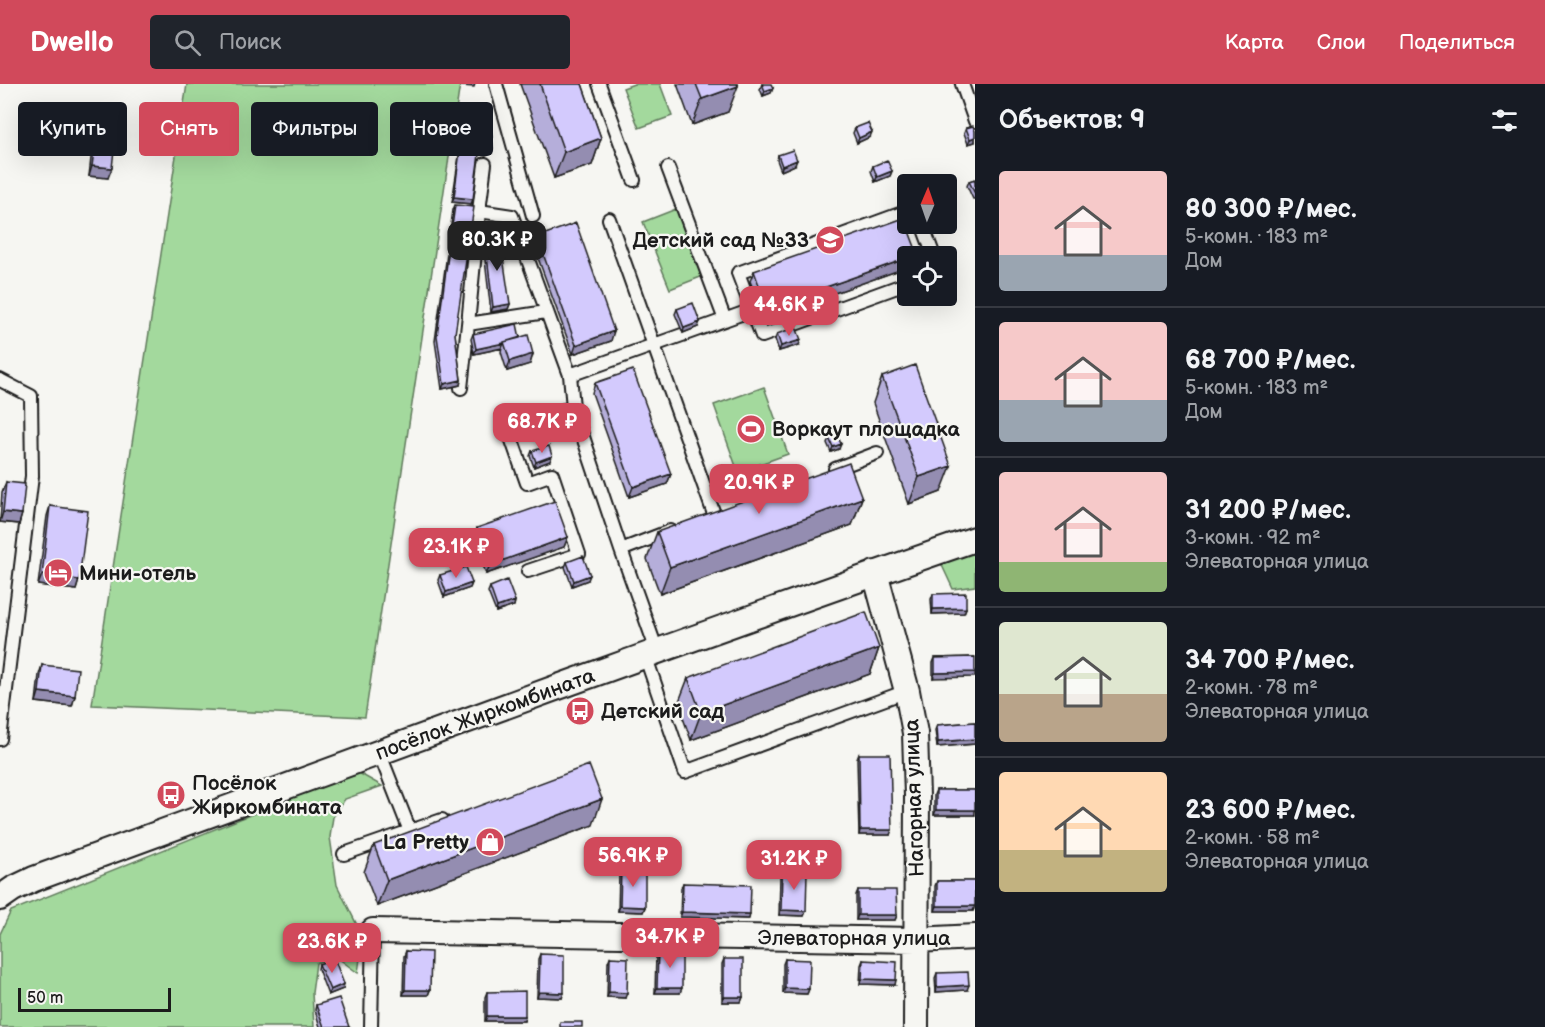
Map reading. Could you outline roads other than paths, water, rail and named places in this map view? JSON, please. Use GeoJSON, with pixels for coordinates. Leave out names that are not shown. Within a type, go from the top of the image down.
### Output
{"type":"FeatureCollection","features":[{"type":"Feature","properties":{"kind":"street","name":"посёлок Жиркомбината"},"geometry":{"type":"LineString","coordinates":[[0,898],[34,879],[651,653],[975,539]]}},
{"type":"Feature","properties":{"kind":"street","name":"Нагорная улица"},"geometry":{"type":"LineString","coordinates":[[875,573],[907,691],[915,733],[916,1027]]}},
{"type":"Feature","properties":{"kind":"street","name":"Элеваторная улица"},"geometry":{"type":"LineString","coordinates":[[373,931],[916,940],[975,938]]}},
{"type":"Feature","properties":{"kind":"lane"},"geometry":{"type":"LineString","coordinates":[[496,84],[533,216]]}},
{"type":"Feature","properties":{"kind":"lane"},"geometry":{"type":"LineString","coordinates":[[599,84],[634,180]]}},
{"type":"Feature","properties":{"kind":"lane"},"geometry":{"type":"LineString","coordinates":[[962,84],[975,122]]}},
{"type":"Feature","properties":{"kind":"lane"},"geometry":{"type":"LineString","coordinates":[[462,388],[485,164]]}},
{"type":"Feature","properties":{"kind":"lane"},"geometry":{"type":"LineString","coordinates":[[668,168],[725,320]]}},
{"type":"Feature","properties":{"kind":"lane"},"geometry":{"type":"LineString","coordinates":[[479,211],[512,216],[570,375],[573,407],[621,550],[686,772],[907,691]]}},
{"type":"Feature","properties":{"kind":"lane"},"geometry":{"type":"LineString","coordinates":[[897,215],[738,273],[762,336],[897,287]]}},
{"type":"Feature","properties":{"kind":"lane"},"geometry":{"type":"LineString","coordinates":[[609,219],[654,345],[719,512],[698,520]]}},
{"type":"Feature","properties":{"kind":"lane"},"geometry":{"type":"LineString","coordinates":[[570,375],[752,310]]}},
{"type":"Feature","properties":{"kind":"lane"},"geometry":{"type":"LineString","coordinates":[[468,324],[546,312]]}},
{"type":"Feature","properties":{"kind":"lane"},"geometry":{"type":"LineString","coordinates":[[0,380],[31,396],[32,476],[0,739]]}},
{"type":"Feature","properties":{"kind":"lane"},"geometry":{"type":"LineString","coordinates":[[528,571],[579,554],[552,474],[527,483],[508,429],[573,407]]}},
{"type":"Feature","properties":{"kind":"lane"},"geometry":{"type":"LineString","coordinates":[[824,473],[877,453]]}},
{"type":"Feature","properties":{"kind":"lane"},"geometry":{"type":"LineString","coordinates":[[621,550],[676,528]]}},
{"type":"Feature","properties":{"kind":"lane"},"geometry":{"type":"LineString","coordinates":[[379,752],[410,831]]}},
{"type":"Feature","properties":{"kind":"lane"},"geometry":{"type":"LineString","coordinates":[[344,854],[449,818]]}},
{"type":"Feature","properties":{"kind":"lane"},"geometry":{"type":"LineString","coordinates":[[371,1027],[373,931]]}},
{"type":"Feature","properties":{"kind":"place","name":"Детский сад №33"},"geometry":{"type":"Point","coordinates":[830,240]}},
{"type":"Feature","properties":{"kind":"place","name":"Воркаут площадка"},"geometry":{"type":"Point","coordinates":[751,429]}},
{"type":"Feature","properties":{"kind":"place","name":"Мини-отель"},"geometry":{"type":"Point","coordinates":[58,573]}},
{"type":"Feature","properties":{"kind":"place","name":"Детский сад"},"geometry":{"type":"Point","coordinates":[580,711]}},
{"type":"Feature","properties":{"kind":"place","name":"Посёлок Жиркомбината"},"geometry":{"type":"Point","coordinates":[171,795]}},
{"type":"Feature","properties":{"kind":"place","name":"La Pretty"},"geometry":{"type":"Point","coordinates":[490,842]}}]}
